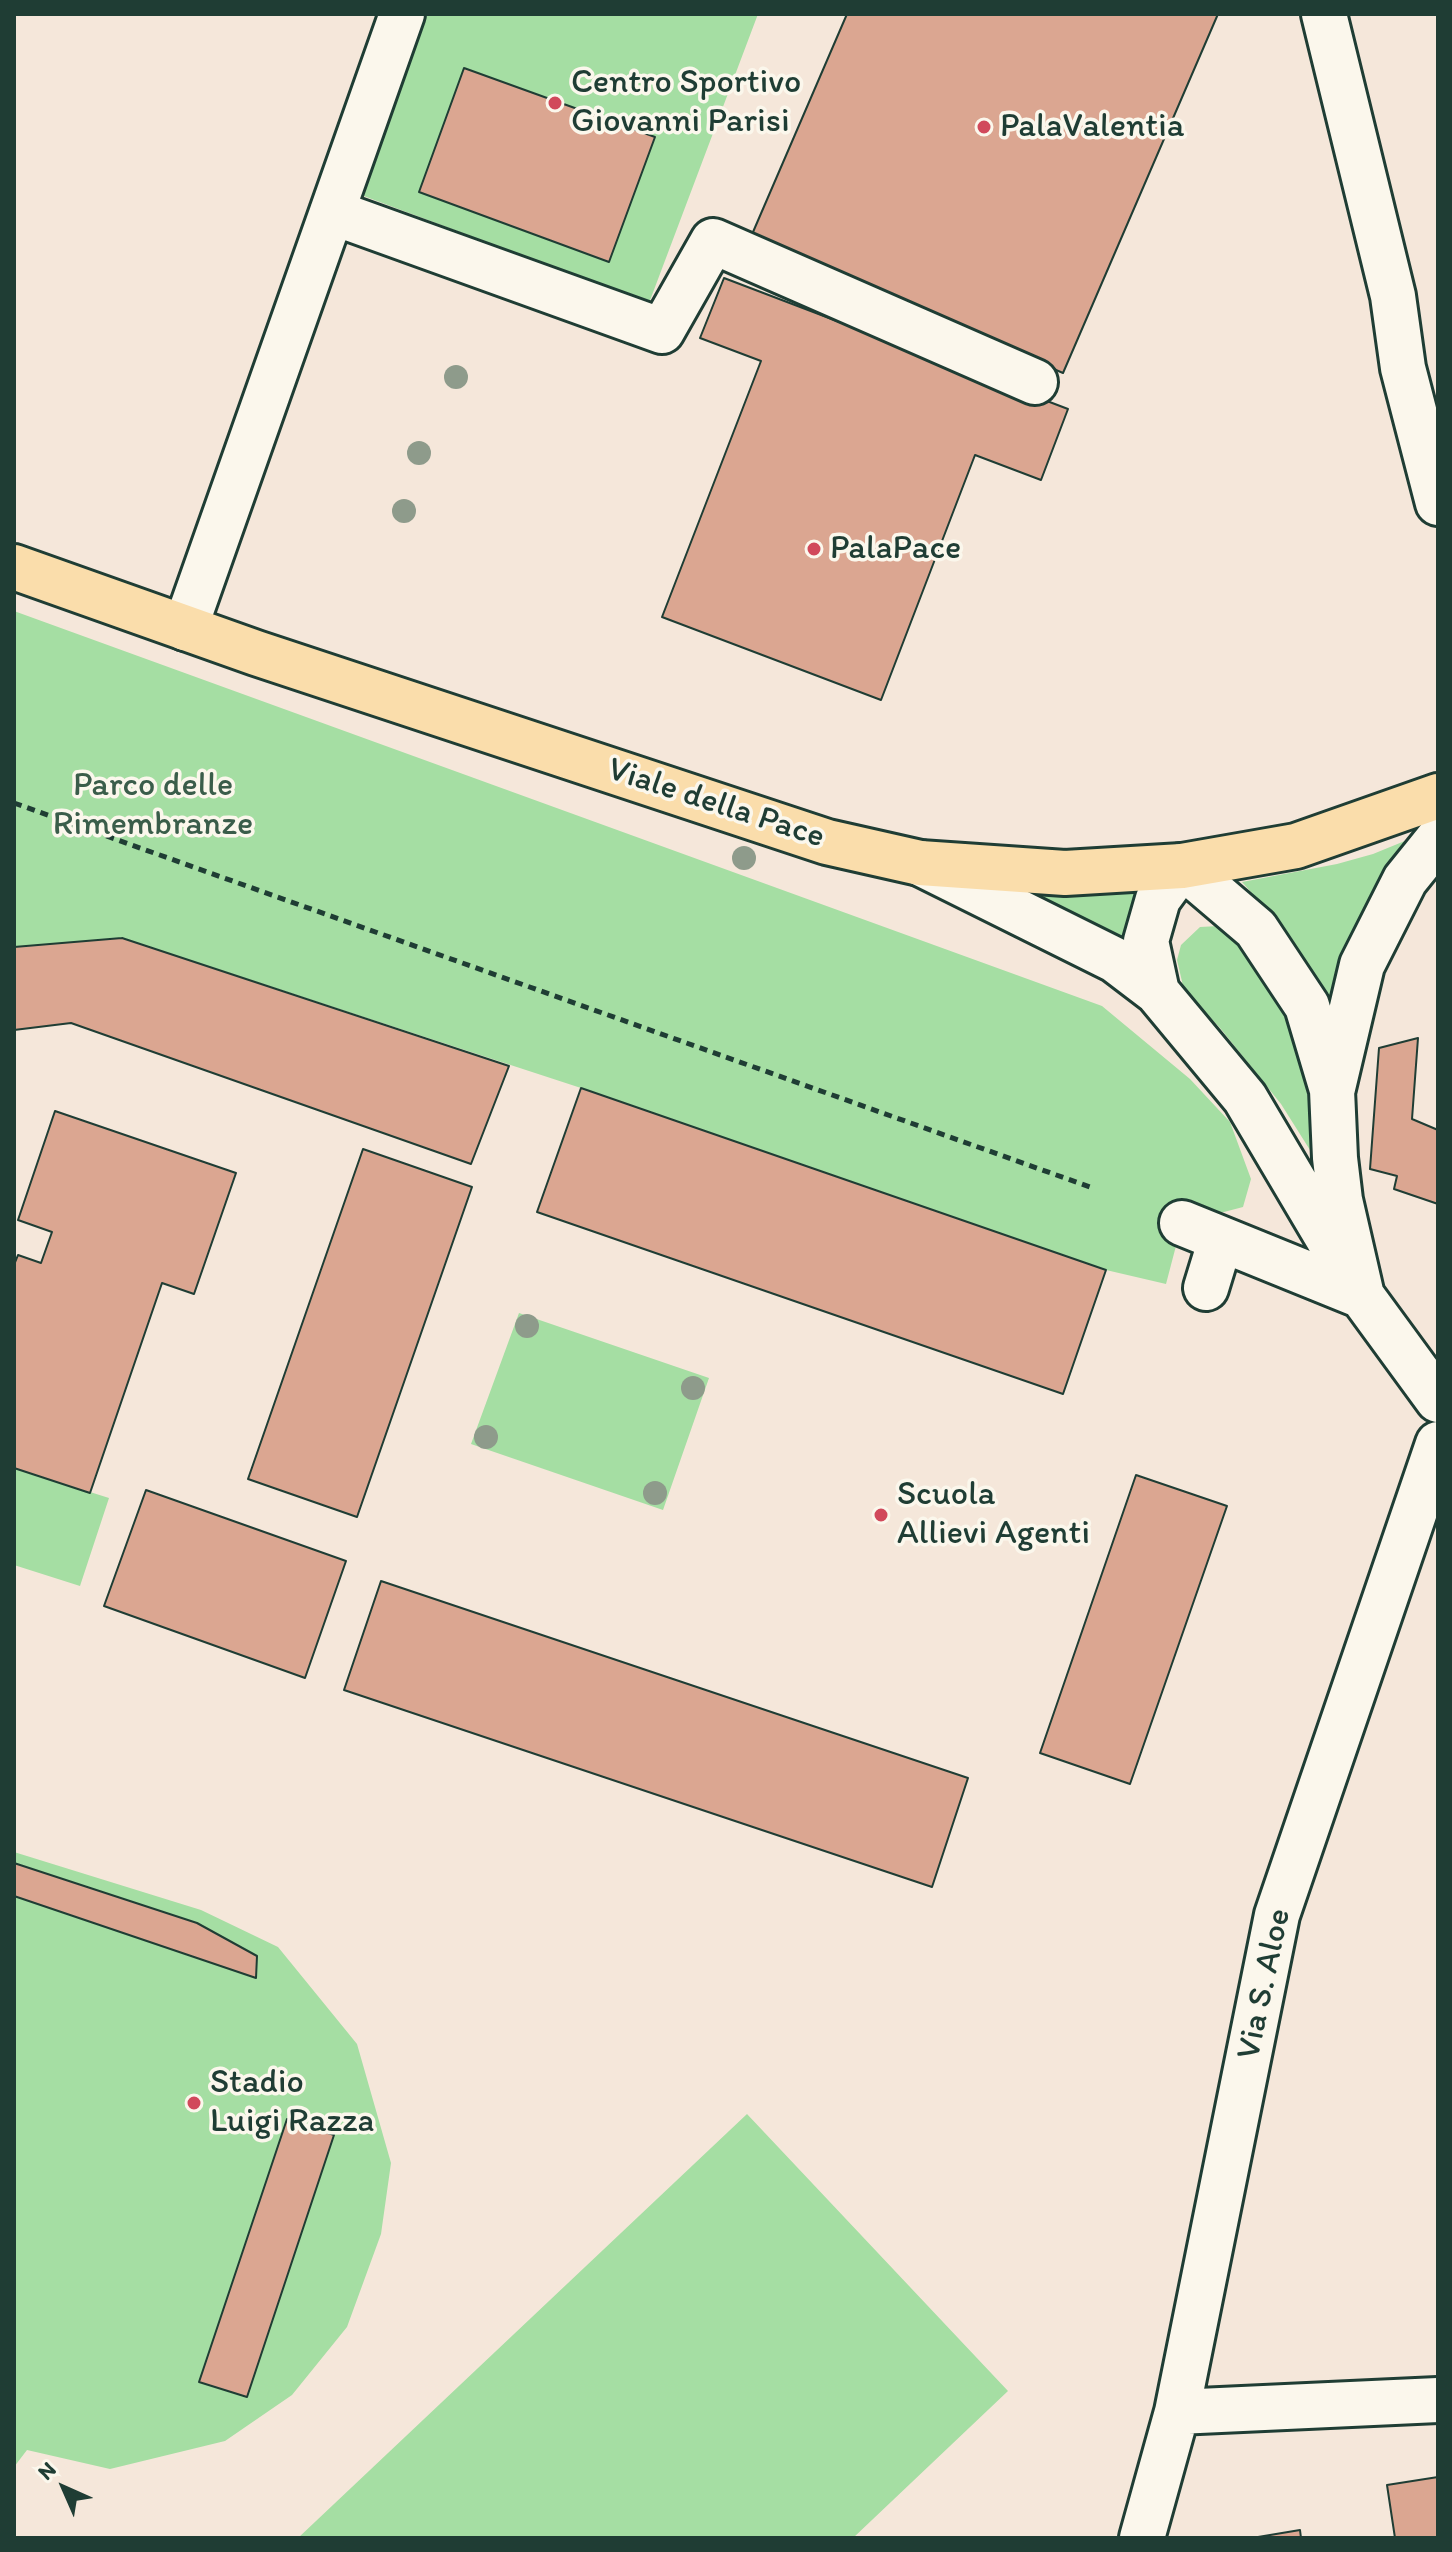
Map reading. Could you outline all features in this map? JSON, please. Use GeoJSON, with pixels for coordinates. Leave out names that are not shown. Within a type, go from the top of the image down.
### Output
{"type":"FeatureCollection","features":[{"type":"Feature","properties":{"kind":"main road","name":"Viale della Pace"},"geometry":{"type":"LineString","coordinates":[[14,567],[185,628],[827,842],[920,863],[1065,873],[1182,866],[1296,846],[1438,796]]}},
{"type":"Feature","properties":{"kind":"street"},"geometry":{"type":"LineString","coordinates":[[185,628],[402,14]]}},
{"type":"Feature","properties":{"kind":"street"},"geometry":{"type":"LineString","coordinates":[[1324,14],[1393,296],[1403,368],[1438,503]]}},
{"type":"Feature","properties":{"kind":"street"},"geometry":{"type":"LineString","coordinates":[[332,212],[662,331],[713,241],[1035,382]]}},
{"type":"Feature","properties":{"kind":"street"},"geometry":{"type":"LineString","coordinates":[[1332,1090],[1362,965],[1405,880],[1438,839]]}},
{"type":"Feature","properties":{"kind":"street"},"geometry":{"type":"LineString","coordinates":[[920,863],[1115,960],[1157,992],[1245,1098],[1362,1296],[1438,1400]]}},
{"type":"Feature","properties":{"kind":"street"},"geometry":{"type":"LineString","coordinates":[[1157,992],[1146,941],[1158,899],[1182,866],[1256,929],[1307,1006],[1332,1090],[1340,1200],[1362,1296]]}},
{"type":"Feature","properties":{"kind":"street"},"geometry":{"type":"LineString","coordinates":[[1182,1223],[1362,1296]]}},
{"type":"Feature","properties":{"kind":"street"},"geometry":{"type":"LineString","coordinates":[[1206,1288],[1221,1239]]}},
{"type":"Feature","properties":{"kind":"street","name":"Via S. Aloe"},"geometry":{"type":"LineString","coordinates":[[1142,2538],[1177,2412],[1277,1915],[1438,1444]]}},
{"type":"Feature","properties":{"kind":"street"},"geometry":{"type":"LineString","coordinates":[[1177,2412],[1438,2400]]}},
{"type":"Feature","properties":{"kind":"path"},"geometry":{"type":"LineString","coordinates":[[14,803],[1090,1187]]}},
{"type":"Feature","properties":{"kind":"green space","name":"Centro Sportivo Giovanni Parisi"},"geometry":{"type":"Polygon","coordinates":[[[420,14],[758,14],[649,303],[353,192],[420,14]]]}},
{"type":"Feature","properties":{"kind":"green space","name":"Parco delle Rimembranze"},"geometry":{"type":"Polygon","coordinates":[[[14,611],[1102,1006],[1190,1079],[1230,1122],[1251,1179],[1243,1207],[1182,1223],[1166,1284],[1106,1270],[581,1088],[122,938],[14,947],[14,611]]]}},
{"type":"Feature","properties":{"kind":"green space"},"geometry":{"type":"Polygon","coordinates":[[[1417,836],[1336,1021],[1293,940],[1242,882],[1337,864],[1373,854],[1417,836]]]}},
{"type":"Feature","properties":{"kind":"green space"},"geometry":{"type":"Polygon","coordinates":[[[1041,890],[1151,893],[1136,955],[1091,923],[1038,898],[1041,890]]]}},
{"type":"Feature","properties":{"kind":"green space"},"geometry":{"type":"Polygon","coordinates":[[[1219,926],[1236,940],[1261,972],[1294,1026],[1310,1065],[1327,1177],[1281,1104],[1220,1028],[1184,990],[1177,960],[1181,945],[1200,927],[1219,926]]]}},
{"type":"Feature","properties":{"kind":"green space"},"geometry":{"type":"Polygon","coordinates":[[[519,1313],[709,1378],[663,1510],[471,1444],[519,1313]]]}},
{"type":"Feature","properties":{"kind":"green space"},"geometry":{"type":"Polygon","coordinates":[[[14,1468],[109,1498],[80,1586],[14,1565],[14,1468]]]}},
{"type":"Feature","properties":{"kind":"green space","name":"Stadio Luigi Razza"},"geometry":{"type":"Polygon","coordinates":[[[14,1852],[201,1910],[278,1947],[357,2044],[391,2163],[381,2234],[347,2327],[292,2395],[225,2441],[110,2469],[27,2450],[14,2467],[14,1852]]]}},
{"type":"Feature","properties":{"kind":"green space"},"geometry":{"type":"Polygon","coordinates":[[[747,2114],[1008,2391],[853,2538],[298,2538],[747,2114]]]}},
{"type":"Feature","properties":{"kind":"building","name":"PalaValentia"},"geometry":{"type":"Polygon","coordinates":[[[847,14],[1218,14],[1063,373],[750,239],[847,14]]]}},
{"type":"Feature","properties":{"kind":"building"},"geometry":{"type":"Polygon","coordinates":[[[464,68],[655,137],[609,262],[419,192],[464,68]]]}},
{"type":"Feature","properties":{"kind":"building","name":"PalaPace"},"geometry":{"type":"Polygon","coordinates":[[[724,278],[1068,409],[1041,480],[975,455],[881,700],[662,617],[761,361],[700,338],[724,278]]]}},
{"type":"Feature","properties":{"kind":"building"},"geometry":{"type":"Polygon","coordinates":[[[122,938],[509,1066],[471,1164],[71,1023],[14,1030],[14,947],[122,938]]]}},
{"type":"Feature","properties":{"kind":"building"},"geometry":{"type":"Polygon","coordinates":[[[1418,1038],[1412,1119],[1438,1130],[1438,1204],[1394,1189],[1397,1176],[1370,1169],[1379,1048],[1418,1038]]]}},
{"type":"Feature","properties":{"kind":"building"},"geometry":{"type":"Polygon","coordinates":[[[581,1088],[1106,1270],[1063,1394],[537,1212],[581,1088]]]}},
{"type":"Feature","properties":{"kind":"building"},"geometry":{"type":"Polygon","coordinates":[[[55,1111],[236,1173],[194,1294],[162,1283],[90,1493],[14,1468],[14,1265],[18,1255],[41,1263],[52,1232],[18,1220],[55,1111]]]}},
{"type":"Feature","properties":{"kind":"building"},"geometry":{"type":"Polygon","coordinates":[[[363,1149],[472,1187],[357,1517],[248,1479],[363,1149]]]}},
{"type":"Feature","properties":{"kind":"building"},"geometry":{"type":"Polygon","coordinates":[[[1136,1475],[1227,1506],[1130,1784],[1040,1753],[1136,1475]]]}},
{"type":"Feature","properties":{"kind":"building"},"geometry":{"type":"Polygon","coordinates":[[[146,1490],[346,1561],[305,1678],[104,1606],[146,1490]]]}},
{"type":"Feature","properties":{"kind":"building"},"geometry":{"type":"Polygon","coordinates":[[[381,1581],[968,1778],[932,1887],[344,1690],[381,1581]]]}},
{"type":"Feature","properties":{"kind":"building"},"geometry":{"type":"Polygon","coordinates":[[[14,1863],[197,1923],[257,1956],[256,1978],[14,1896],[14,1863]]]}},
{"type":"Feature","properties":{"kind":"building"},"geometry":{"type":"Polygon","coordinates":[[[287,2119],[334,2135],[247,2397],[199,2382],[287,2119]]]}},
{"type":"Feature","properties":{"kind":"building"},"geometry":{"type":"Polygon","coordinates":[[[1438,2477],[1438,2538],[1395,2538],[1387,2485],[1438,2477]]]}},
{"type":"Feature","properties":{"kind":"building"},"geometry":{"type":"Polygon","coordinates":[[[1300,2530],[1301,2538],[1252,2538],[1300,2530]]]}},
{"type":"Feature","properties":{"kind":"place","name":"Centro Sportivo Giovanni Parisi"},"geometry":{"type":"Point","coordinates":[555,103]}},
{"type":"Feature","properties":{"kind":"place","name":"PalaValentia"},"geometry":{"type":"Point","coordinates":[984,127]}},
{"type":"Feature","properties":{"kind":"place","name":"PalaPace"},"geometry":{"type":"Point","coordinates":[814,549]}},
{"type":"Feature","properties":{"kind":"place","name":"Scuola Allievi Agenti"},"geometry":{"type":"Point","coordinates":[881,1515]}},
{"type":"Feature","properties":{"kind":"place","name":"Stadio Luigi Razza"},"geometry":{"type":"Point","coordinates":[194,2103]}}]}
